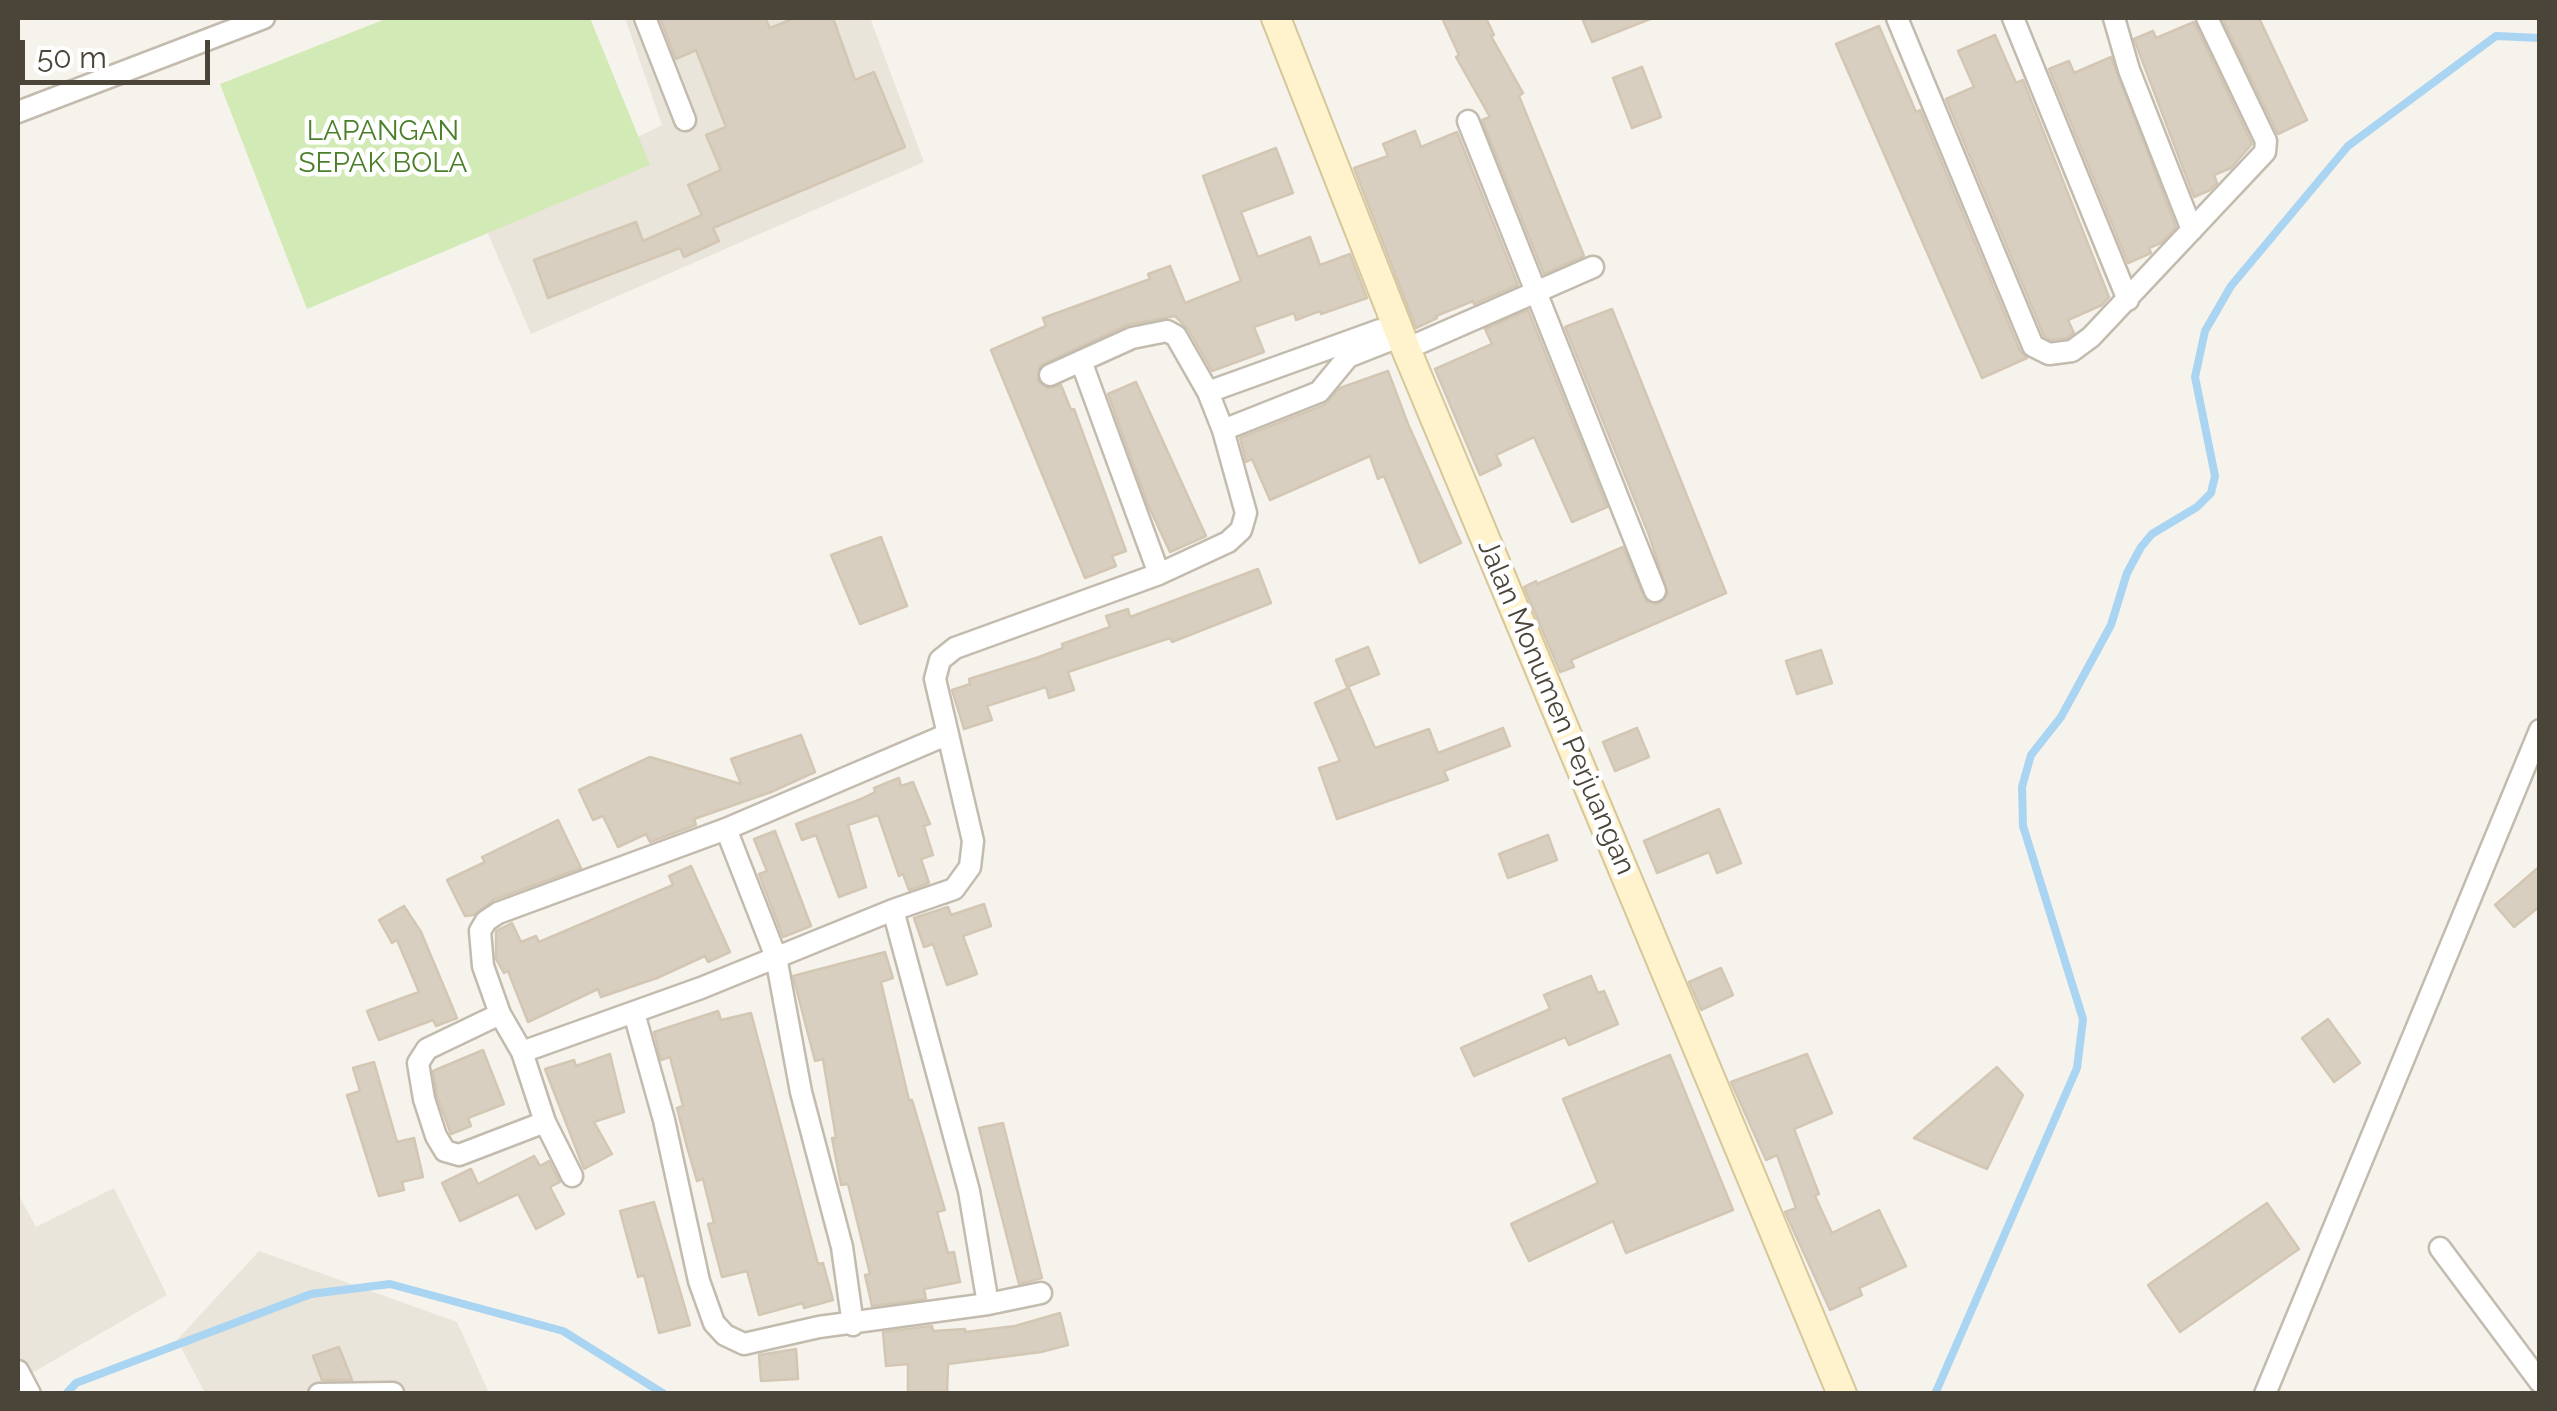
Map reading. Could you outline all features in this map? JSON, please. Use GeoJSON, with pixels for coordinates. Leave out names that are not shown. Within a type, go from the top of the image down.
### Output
{"type":"FeatureCollection","features":[{"type":"Feature","properties":{"kind":"street"},"geometry":{"type":"LineString","coordinates":[[18,112],[264,18]]}},
{"type":"Feature","properties":{"kind":"street"},"geometry":{"type":"LineString","coordinates":[[645,18],[685,120]]}},
{"type":"Feature","properties":{"kind":"street","name":"Jalan Monumen Perjuangan"},"geometry":{"type":"LineString","coordinates":[[1276,18],[1401,337],[1842,1394]]}},
{"type":"Feature","properties":{"kind":"street"},"geometry":{"type":"LineString","coordinates":[[1897,18],[2033,346],[2048,354],[2072,351],[2128,300],[2265,152],[2266,140],[2207,18]]}},
{"type":"Feature","properties":{"kind":"street"},"geometry":{"type":"LineString","coordinates":[[2014,18],[2128,300]]}},
{"type":"Feature","properties":{"kind":"street"},"geometry":{"type":"LineString","coordinates":[[2114,18],[2129,70],[2192,230]]}},
{"type":"Feature","properties":{"kind":"street"},"geometry":{"type":"LineString","coordinates":[[1468,121],[1655,591]]}},
{"type":"Feature","properties":{"kind":"street"},"geometry":{"type":"LineString","coordinates":[[1224,430],[1320,392],[1348,357],[1537,292],[1593,268]]}},
{"type":"Feature","properties":{"kind":"street"},"geometry":{"type":"LineString","coordinates":[[522,1052],[634,1013],[954,889],[970,867],[973,841],[935,679],[940,660],[955,648],[1159,574],[1228,542],[1240,530],[1246,512],[1224,430],[1208,392],[1176,336],[1167,331],[1132,338],[1050,375]]}},
{"type":"Feature","properties":{"kind":"street"},"geometry":{"type":"LineString","coordinates":[[1208,392],[1401,337]]}},
{"type":"Feature","properties":{"kind":"street"},"geometry":{"type":"LineString","coordinates":[[1081,361],[1159,574]]}},
{"type":"Feature","properties":{"kind":"street"},"geometry":{"type":"LineString","coordinates":[[2265,1394],[2540,730]]}},
{"type":"Feature","properties":{"kind":"street"},"geometry":{"type":"LineString","coordinates":[[572,1176],[545,1122],[522,1052],[500,1014],[483,966],[480,931],[486,921],[498,912],[726,829],[946,734]]}},
{"type":"Feature","properties":{"kind":"street"},"geometry":{"type":"LineString","coordinates":[[726,829],[776,957],[801,1092],[842,1247],[854,1325]]}},
{"type":"Feature","properties":{"kind":"street"},"geometry":{"type":"LineString","coordinates":[[893,910],[969,1191],[988,1304]]}},
{"type":"Feature","properties":{"kind":"street"},"geometry":{"type":"LineString","coordinates":[[634,1013],[664,1120],[699,1280],[714,1323],[725,1335],[744,1344],[1041,1292]]}},
{"type":"Feature","properties":{"kind":"street"},"geometry":{"type":"LineString","coordinates":[[500,1014],[427,1049],[418,1062],[436,1136],[445,1151],[460,1155],[545,1122]]}},
{"type":"Feature","properties":{"kind":"street"},"geometry":{"type":"LineString","coordinates":[[2440,1248],[2540,1382]]}},
{"type":"Feature","properties":{"kind":"street"},"geometry":{"type":"LineString","coordinates":[[18,1370],[30,1394]]}},
{"type":"Feature","properties":{"kind":"street"},"geometry":{"type":"LineString","coordinates":[[320,1394],[392,1392]]}},
{"type":"Feature","properties":{"kind":"shaded area"},"geometry":{"type":"Polygon","coordinates":[[[625,18],[870,18],[924,162],[531,334],[480,215],[662,125],[625,18]]]}},
{"type":"Feature","properties":{"kind":"shaded area"},"geometry":{"type":"Polygon","coordinates":[[[114,1188],[167,1295],[18,1381],[18,1194],[36,1227],[114,1188]]]}},
{"type":"Feature","properties":{"kind":"shaded area"},"geometry":{"type":"Polygon","coordinates":[[[259,1251],[457,1322],[489,1393],[205,1393],[177,1340],[259,1251]]]}},
{"type":"Feature","properties":{"kind":"green space","name":"LAPANGAN SEPAK BOLA"},"geometry":{"type":"Polygon","coordinates":[[[388,18],[590,18],[650,165],[307,309],[220,84],[388,18]]]}},
{"type":"Feature","properties":{"kind":"building"},"geometry":{"type":"Polygon","coordinates":[[[660,18],[765,18],[770,28],[795,18],[833,18],[855,80],[874,72],[905,147],[713,228],[719,241],[684,257],[680,248],[548,298],[534,260],[636,222],[643,241],[702,215],[688,185],[721,170],[706,135],[726,127],[696,50],[676,59],[660,18]]]}},
{"type":"Feature","properties":{"kind":"building"},"geometry":{"type":"Polygon","coordinates":[[[1442,18],[1486,18],[1494,35],[1491,36],[1523,93],[1519,96],[1584,256],[1544,274],[1482,120],[1490,117],[1456,57],[1459,55],[1442,18]]]}},
{"type":"Feature","properties":{"kind":"building"},"geometry":{"type":"Polygon","coordinates":[[[1582,18],[1650,18],[1650,19],[1592,42],[1582,18]]]}},
{"type":"Feature","properties":{"kind":"building"},"geometry":{"type":"Polygon","coordinates":[[[2222,18],[2259,18],[2307,120],[2278,134],[2222,18]]]}},
{"type":"Feature","properties":{"kind":"building"},"geometry":{"type":"Polygon","coordinates":[[[2194,22],[2252,144],[2231,168],[2214,175],[2217,183],[2210,190],[2194,197],[2134,39],[2153,31],[2156,38],[2194,22]]]}},
{"type":"Feature","properties":{"kind":"building"},"geometry":{"type":"Polygon","coordinates":[[[1879,26],[1916,112],[1920,110],[2020,351],[2027,358],[1982,378],[1836,44],[1879,26]]]}},
{"type":"Feature","properties":{"kind":"building"},"geometry":{"type":"Polygon","coordinates":[[[1995,35],[2016,83],[2023,80],[2109,297],[2102,305],[2068,320],[2074,333],[2067,338],[2051,340],[2044,336],[1946,99],[1974,87],[1958,51],[1995,35]]]}},
{"type":"Feature","properties":{"kind":"building"},"geometry":{"type":"Polygon","coordinates":[[[2111,57],[2176,227],[2161,243],[2149,248],[2151,253],[2128,263],[2049,69],[2069,61],[2074,73],[2111,57]]]}},
{"type":"Feature","properties":{"kind":"building"},"geometry":{"type":"Polygon","coordinates":[[[1642,67],[1661,117],[1632,128],[1613,78],[1642,67]]]}},
{"type":"Feature","properties":{"kind":"building"},"geometry":{"type":"Polygon","coordinates":[[[1415,131],[1421,147],[1457,132],[1518,285],[1436,316],[1416,328],[1354,168],[1388,156],[1383,144],[1415,131]]]}},
{"type":"Feature","properties":{"kind":"building"},"geometry":{"type":"Polygon","coordinates":[[[1276,148],[1293,193],[1241,212],[1258,257],[1310,237],[1320,265],[1350,254],[1367,298],[1321,314],[1320,311],[1296,320],[1294,313],[1254,327],[1264,352],[1212,371],[1188,329],[1175,316],[1127,325],[1040,366],[1038,381],[1048,388],[1061,385],[1071,410],[1074,409],[1126,551],[1112,556],[1116,566],[1085,578],[991,350],[1046,326],[1043,318],[1150,279],[1148,274],[1170,266],[1185,303],[1241,281],[1203,176],[1276,148]]]}},
{"type":"Feature","properties":{"kind":"building"},"geometry":{"type":"Polygon","coordinates":[[[1612,309],[1726,593],[1571,660],[1574,667],[1560,672],[1524,587],[1623,547],[1646,601],[1659,604],[1668,594],[1649,535],[1565,327],[1612,309]]]}},
{"type":"Feature","properties":{"kind":"building"},"geometry":{"type":"Polygon","coordinates":[[[1528,310],[1607,507],[1572,522],[1534,437],[1496,455],[1501,465],[1480,475],[1435,369],[1492,344],[1485,329],[1528,310]]]}},
{"type":"Feature","properties":{"kind":"building"},"geometry":{"type":"Polygon","coordinates":[[[1388,371],[1461,543],[1420,563],[1384,476],[1378,479],[1370,456],[1270,500],[1252,459],[1246,462],[1240,438],[1324,405],[1340,388],[1388,371]]]}},
{"type":"Feature","properties":{"kind":"building"},"geometry":{"type":"Polygon","coordinates":[[[1136,382],[1206,536],[1170,552],[1148,505],[1108,394],[1136,382]]]}},
{"type":"Feature","properties":{"kind":"building"},"geometry":{"type":"Polygon","coordinates":[[[881,537],[907,606],[860,624],[831,555],[881,537]]]}},
{"type":"Feature","properties":{"kind":"building"},"geometry":{"type":"Polygon","coordinates":[[[1258,569],[1271,603],[1172,642],[1170,638],[1068,672],[1074,690],[1049,698],[1046,687],[987,706],[992,720],[964,729],[952,690],[970,684],[969,679],[1036,658],[1110,627],[1106,616],[1128,609],[1130,617],[1258,569]]]}},
{"type":"Feature","properties":{"kind":"building"},"geometry":{"type":"Polygon","coordinates":[[[1368,647],[1379,674],[1347,687],[1336,660],[1368,647]]]}},
{"type":"Feature","properties":{"kind":"building"},"geometry":{"type":"Polygon","coordinates":[[[1821,650],[1832,683],[1797,694],[1786,661],[1821,650]]]}},
{"type":"Feature","properties":{"kind":"building"},"geometry":{"type":"Polygon","coordinates":[[[1349,688],[1375,748],[1429,729],[1438,753],[1503,728],[1510,746],[1444,771],[1448,780],[1337,819],[1319,768],[1340,761],[1315,703],[1349,688]]]}},
{"type":"Feature","properties":{"kind":"building"},"geometry":{"type":"Polygon","coordinates":[[[1637,728],[1649,757],[1615,771],[1603,742],[1637,728]]]}},
{"type":"Feature","properties":{"kind":"building"},"geometry":{"type":"Polygon","coordinates":[[[801,735],[815,772],[694,819],[696,825],[650,842],[646,834],[618,847],[603,816],[593,820],[579,790],[650,757],[741,784],[731,759],[801,735]]]}},
{"type":"Feature","properties":{"kind":"building"},"geometry":{"type":"Polygon","coordinates":[[[899,778],[901,786],[913,782],[930,824],[924,826],[933,855],[921,859],[929,883],[909,890],[903,874],[899,876],[878,815],[848,825],[866,887],[839,897],[816,835],[802,840],[796,824],[861,799],[875,792],[874,788],[899,778]]]}},
{"type":"Feature","properties":{"kind":"building"},"geometry":{"type":"Polygon","coordinates":[[[1719,809],[1741,863],[1717,873],[1709,852],[1657,873],[1644,841],[1719,809]]]}},
{"type":"Feature","properties":{"kind":"building"},"geometry":{"type":"Polygon","coordinates":[[[558,820],[581,868],[493,900],[474,915],[465,916],[447,880],[485,862],[482,857],[558,820]]]}},
{"type":"Feature","properties":{"kind":"building"},"geometry":{"type":"Polygon","coordinates":[[[775,831],[811,926],[783,937],[759,874],[767,871],[754,839],[775,831]]]}},
{"type":"Feature","properties":{"kind":"building"},"geometry":{"type":"Polygon","coordinates":[[[1548,835],[1557,860],[1508,878],[1499,854],[1548,835]]]}},
{"type":"Feature","properties":{"kind":"building"},"geometry":{"type":"Polygon","coordinates":[[[691,866],[730,952],[708,962],[705,956],[601,997],[598,989],[528,1022],[508,971],[504,973],[496,959],[496,931],[512,923],[521,942],[536,936],[539,942],[673,885],[669,876],[691,866]]]}},
{"type":"Feature","properties":{"kind":"building"},"geometry":{"type":"Polygon","coordinates":[[[2540,866],[2540,906],[2514,927],[2495,905],[2540,866]]]}},
{"type":"Feature","properties":{"kind":"building"},"geometry":{"type":"Polygon","coordinates":[[[984,904],[991,926],[963,936],[977,974],[947,985],[933,944],[924,947],[914,918],[948,907],[951,915],[984,904]]]}},
{"type":"Feature","properties":{"kind":"building"},"geometry":{"type":"Polygon","coordinates":[[[404,906],[421,932],[457,1018],[436,1026],[433,1020],[379,1040],[367,1011],[419,992],[397,940],[392,943],[379,920],[404,906]]]}},
{"type":"Feature","properties":{"kind":"building"},"geometry":{"type":"Polygon","coordinates":[[[885,952],[893,978],[881,982],[909,1100],[945,1210],[937,1212],[948,1253],[954,1252],[960,1282],[924,1289],[926,1299],[872,1306],[865,1275],[870,1274],[848,1184],[841,1185],[823,1059],[815,1061],[793,976],[885,952]]]}},
{"type":"Feature","properties":{"kind":"building"},"geometry":{"type":"Polygon","coordinates":[[[1721,968],[1733,995],[1701,1010],[1689,982],[1721,968]]]}},
{"type":"Feature","properties":{"kind":"building"},"geometry":{"type":"Polygon","coordinates":[[[1591,976],[1598,993],[1604,991],[1618,1024],[1569,1045],[1565,1037],[1474,1076],[1461,1048],[1550,1009],[1544,995],[1591,976]]]}},
{"type":"Feature","properties":{"kind":"building"},"geometry":{"type":"Polygon","coordinates":[[[718,1011],[721,1020],[751,1013],[818,1264],[823,1263],[833,1300],[804,1308],[803,1303],[759,1315],[747,1271],[722,1277],[708,1224],[714,1223],[703,1179],[697,1181],[677,1108],[683,1106],[670,1057],[661,1060],[654,1032],[718,1011]]]}},
{"type":"Feature","properties":{"kind":"building"},"geometry":{"type":"Polygon","coordinates":[[[2328,1019],[2360,1063],[2334,1082],[2302,1038],[2328,1019]]]}},
{"type":"Feature","properties":{"kind":"building"},"geometry":{"type":"Polygon","coordinates":[[[483,1050],[504,1104],[468,1118],[471,1126],[451,1134],[437,1096],[433,1071],[483,1050]]]}},
{"type":"Feature","properties":{"kind":"building"},"geometry":{"type":"Polygon","coordinates":[[[610,1054],[624,1112],[594,1122],[612,1154],[584,1169],[545,1069],[574,1060],[576,1066],[610,1054]]]}},
{"type":"Feature","properties":{"kind":"building"},"geometry":{"type":"Polygon","coordinates":[[[1807,1054],[1832,1113],[1794,1129],[1819,1194],[1815,1196],[1832,1233],[1879,1210],[1906,1266],[1859,1288],[1862,1295],[1830,1310],[1785,1212],[1796,1208],[1777,1155],[1766,1160],[1731,1082],[1807,1054]]]}},
{"type":"Feature","properties":{"kind":"building"},"geometry":{"type":"Polygon","coordinates":[[[1670,1055],[1733,1210],[1626,1253],[1613,1221],[1529,1261],[1511,1224],[1598,1183],[1563,1099],[1670,1055]]]}},
{"type":"Feature","properties":{"kind":"building"},"geometry":{"type":"Polygon","coordinates":[[[374,1062],[397,1142],[414,1138],[423,1177],[402,1182],[404,1190],[379,1196],[347,1095],[360,1091],[353,1068],[374,1062]]]}},
{"type":"Feature","properties":{"kind":"building"},"geometry":{"type":"Polygon","coordinates":[[[1997,1067],[2023,1095],[1987,1169],[1914,1138],[1997,1067]]]}},
{"type":"Feature","properties":{"kind":"building"},"geometry":{"type":"Polygon","coordinates":[[[1003,1123],[1042,1278],[1019,1284],[979,1128],[1003,1123]]]}},
{"type":"Feature","properties":{"kind":"building"},"geometry":{"type":"Polygon","coordinates":[[[534,1156],[540,1166],[549,1161],[560,1182],[550,1187],[564,1214],[536,1229],[518,1194],[460,1221],[442,1183],[471,1169],[478,1184],[534,1156]]]}},
{"type":"Feature","properties":{"kind":"building"},"geometry":{"type":"Polygon","coordinates":[[[654,1202],[690,1325],[659,1333],[644,1275],[638,1277],[620,1211],[654,1202]]]}},
{"type":"Feature","properties":{"kind":"building"},"geometry":{"type":"Polygon","coordinates":[[[2267,1203],[2299,1249],[2180,1332],[2148,1285],[2267,1203]]]}},
{"type":"Feature","properties":{"kind":"building"},"geometry":{"type":"Polygon","coordinates":[[[1060,1313],[1068,1345],[948,1364],[947,1394],[908,1394],[908,1364],[886,1366],[883,1332],[932,1326],[933,1331],[965,1332],[1015,1326],[1060,1313]]]}},
{"type":"Feature","properties":{"kind":"building"},"geometry":{"type":"Polygon","coordinates":[[[339,1347],[352,1380],[322,1380],[313,1356],[339,1347]]]}},
{"type":"Feature","properties":{"kind":"building"},"geometry":{"type":"Polygon","coordinates":[[[796,1349],[798,1379],[761,1381],[759,1355],[796,1349]]]}},
{"type":"Feature","properties":{"kind":"waterway"},"geometry":{"type":"LineString","coordinates":[[1935,1394],[2077,1068],[2083,1019],[2023,826],[2022,787],[2031,755],[2061,717],[2111,625],[2127,573],[2141,547],[2152,534],[2197,507],[2211,493],[2215,476],[2195,377],[2205,331],[2231,286],[2348,146],[2496,36],[2540,38]]}},
{"type":"Feature","properties":{"kind":"waterway"},"geometry":{"type":"LineString","coordinates":[[66,1394],[76,1383],[311,1294],[390,1284],[563,1331],[664,1394]]}}]}
